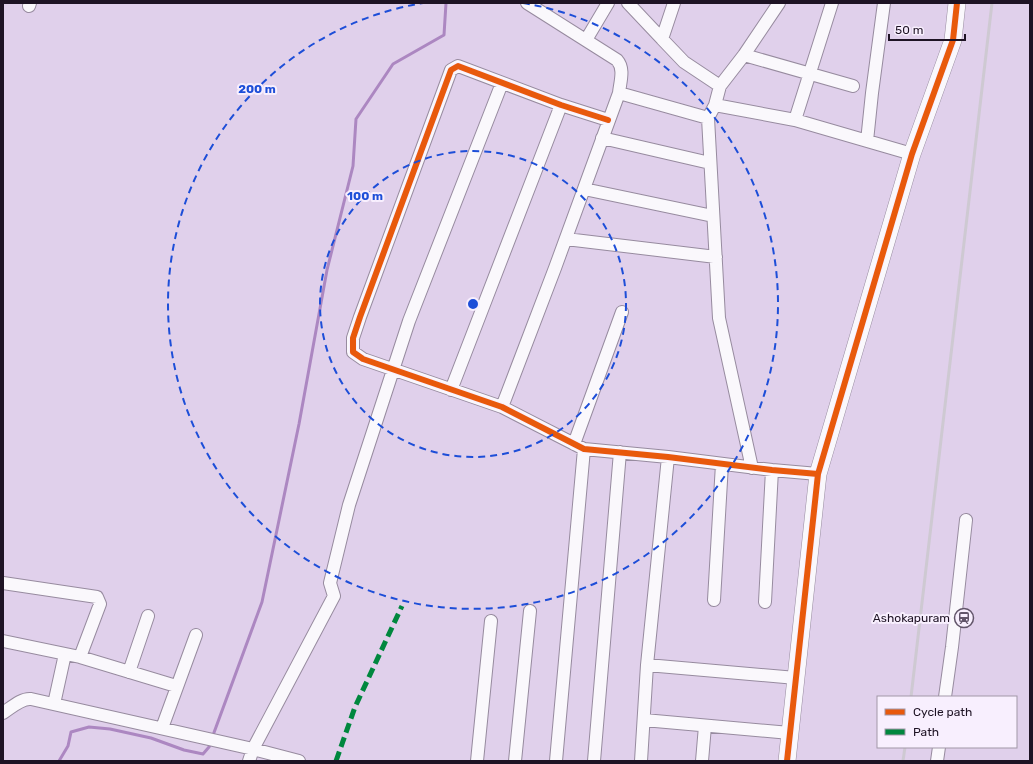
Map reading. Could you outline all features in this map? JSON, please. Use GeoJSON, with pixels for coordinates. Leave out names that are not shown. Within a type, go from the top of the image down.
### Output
{"type":"FeatureCollection","features":[{"type":"Feature","properties":{"kind":"street"},"geometry":{"type":"LineString","coordinates":[[502,407],[566,239],[619,93],[621,65],[617,60],[527,3]]}},
{"type":"Feature","properties":{"kind":"street"},"geometry":{"type":"LineString","coordinates":[[586,40],[608,3]]}},
{"type":"Feature","properties":{"kind":"street"},"geometry":{"type":"LineString","coordinates":[[628,3],[684,62],[720,86]]}},
{"type":"Feature","properties":{"kind":"street"},"geometry":{"type":"LineString","coordinates":[[662,39],[674,3]]}},
{"type":"Feature","properties":{"kind":"street"},"geometry":{"type":"LineString","coordinates":[[752,468],[719,318],[708,118],[720,86],[744,56],[779,3]]}},
{"type":"Feature","properties":{"kind":"street"},"geometry":{"type":"LineString","coordinates":[[795,120],[832,3]]}},
{"type":"Feature","properties":{"kind":"street"},"geometry":{"type":"LineString","coordinates":[[867,141],[884,3]]}},
{"type":"Feature","properties":{"kind":"street"},"geometry":{"type":"LineString","coordinates":[[787,761],[818,474],[912,154],[953,40],[958,3]]}},
{"type":"Feature","properties":{"kind":"street"},"geometry":{"type":"LineString","coordinates":[[744,56],[852,86]]}},
{"type":"Feature","properties":{"kind":"street"},"geometry":{"type":"LineString","coordinates":[[608,120],[561,106],[458,66],[451,70],[353,338],[353,352],[363,359],[502,407],[579,446],[752,468],[818,474]]}},
{"type":"Feature","properties":{"kind":"street"},"geometry":{"type":"LineString","coordinates":[[249,761],[253,748],[334,596],[330,583],[349,505],[393,369],[409,322],[502,83]]}},
{"type":"Feature","properties":{"kind":"street"},"geometry":{"type":"LineString","coordinates":[[619,93],[708,118]]}},
{"type":"Feature","properties":{"kind":"street"},"geometry":{"type":"LineString","coordinates":[[714,105],[795,120],[912,154]]}},
{"type":"Feature","properties":{"kind":"street"},"geometry":{"type":"LineString","coordinates":[[451,390],[561,106]]}},
{"type":"Feature","properties":{"kind":"street"},"geometry":{"type":"LineString","coordinates":[[602,138],[710,162]]}},
{"type":"Feature","properties":{"kind":"street"},"geometry":{"type":"LineString","coordinates":[[584,189],[713,216]]}},
{"type":"Feature","properties":{"kind":"street"},"geometry":{"type":"LineString","coordinates":[[566,239],[716,257]]}},
{"type":"Feature","properties":{"kind":"street"},"geometry":{"type":"LineString","coordinates":[[556,761],[579,446],[622,312]]}},
{"type":"Feature","properties":{"kind":"street"},"geometry":{"type":"LineString","coordinates":[[594,761],[620,452]]}},
{"type":"Feature","properties":{"kind":"street"},"geometry":{"type":"LineString","coordinates":[[641,761],[647,665],[668,457]]}},
{"type":"Feature","properties":{"kind":"street"},"geometry":{"type":"LineString","coordinates":[[714,600],[722,464]]}},
{"type":"Feature","properties":{"kind":"street"},"geometry":{"type":"LineString","coordinates":[[764,602],[772,470]]}},
{"type":"Feature","properties":{"kind":"street"},"geometry":{"type":"LineString","coordinates":[[945,696],[966,520]]}},
{"type":"Feature","properties":{"kind":"street"},"geometry":{"type":"LineString","coordinates":[[3,583],[97,597],[100,604],[80,657]]}},
{"type":"Feature","properties":{"kind":"street"},"geometry":{"type":"LineString","coordinates":[[515,761],[530,611]]}},
{"type":"Feature","properties":{"kind":"street"},"geometry":{"type":"LineString","coordinates":[[130,672],[148,616]]}},
{"type":"Feature","properties":{"kind":"street"},"geometry":{"type":"LineString","coordinates":[[477,761],[491,621]]}},
{"type":"Feature","properties":{"kind":"street"},"geometry":{"type":"LineString","coordinates":[[162,728],[176,686],[196,635]]}},
{"type":"Feature","properties":{"kind":"street"},"geometry":{"type":"LineString","coordinates":[[3,641],[80,657],[176,686]]}},
{"type":"Feature","properties":{"kind":"street"},"geometry":{"type":"LineString","coordinates":[[54,704],[65,654]]}},
{"type":"Feature","properties":{"kind":"street"},"geometry":{"type":"LineString","coordinates":[[647,665],[796,678]]}},
{"type":"Feature","properties":{"kind":"street"},"geometry":{"type":"LineString","coordinates":[[3,713],[27,698],[253,748],[299,761]]}},
{"type":"Feature","properties":{"kind":"street"},"geometry":{"type":"LineString","coordinates":[[644,720],[790,733]]}},
{"type":"Feature","properties":{"kind":"street"},"geometry":{"type":"LineString","coordinates":[[702,761],[705,726]]}},
{"type":"Feature","properties":{"kind":"street"},"geometry":{"type":"LineString","coordinates":[[937,761],[939,748]]}},
{"type":"Feature","properties":{"kind":"waterway"},"geometry":{"type":"LineString","coordinates":[[212,738],[262,602],[299,424],[327,270],[353,166],[356,119],[393,64],[444,35],[446,3]]}},
{"type":"Feature","properties":{"kind":"waterway"},"geometry":{"type":"LineString","coordinates":[[59,761],[68,746],[71,732],[89,727],[110,729],[151,738],[184,750],[203,754],[211,743]]}},
{"type":"Feature","properties":{"kind":"railway"},"geometry":{"type":"LineString","coordinates":[[911,696],[992,3]]}},
{"type":"Feature","properties":{"kind":"railway"},"geometry":{"type":"LineString","coordinates":[[903,761],[905,748]]}},
{"type":"Feature","properties":{"kind":"marked path"},"geometry":{"type":"LineString","coordinates":[[336,761],[355,707],[402,606]]}},
{"type":"Feature","properties":{"kind":"cycle path"},"geometry":{"type":"LineString","coordinates":[[787,761],[818,474],[912,154],[953,40],[957,3]]}},
{"type":"Feature","properties":{"kind":"cycle path"},"geometry":{"type":"LineString","coordinates":[[608,120],[561,105],[458,66],[451,70],[360,317],[353,338],[353,352],[363,359],[502,407],[584,449],[818,474]]}},
{"type":"Feature","properties":{"kind":"place","name":"Ashokapuram"},"geometry":{"type":"Point","coordinates":[964,618]}}]}
